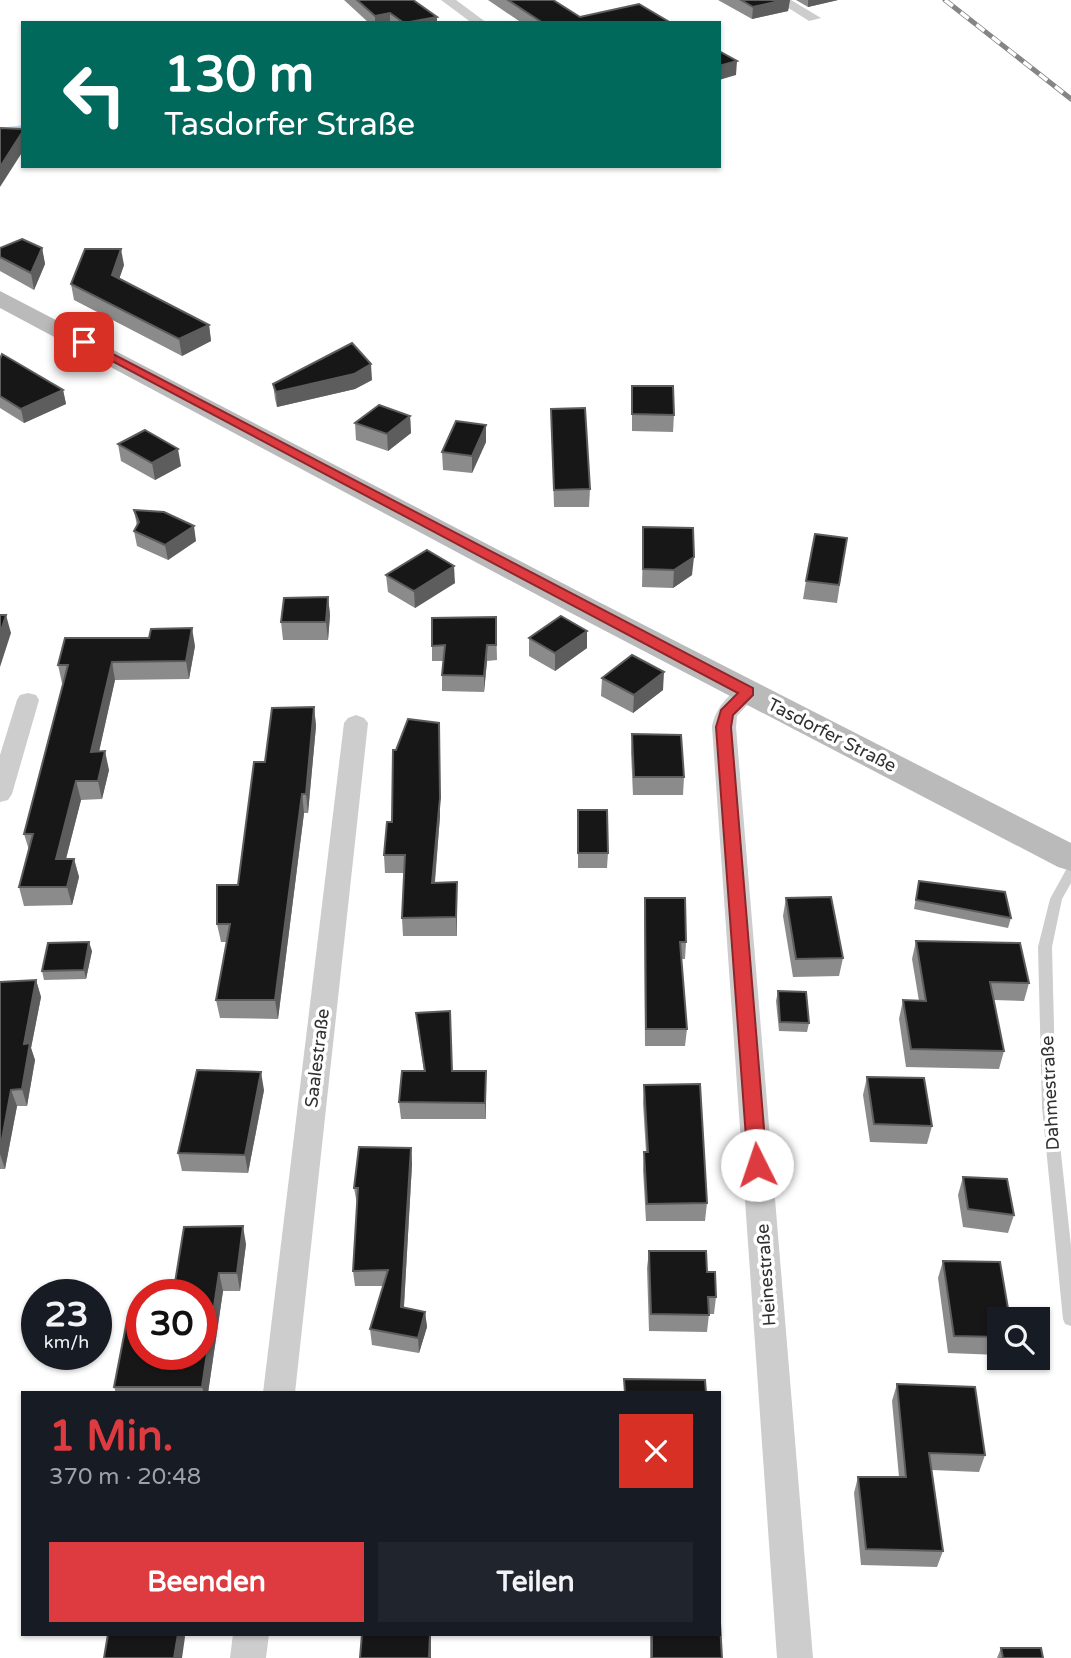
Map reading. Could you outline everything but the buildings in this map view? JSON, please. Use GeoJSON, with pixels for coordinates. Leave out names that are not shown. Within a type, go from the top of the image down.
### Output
{"type":"FeatureCollection","features":[{"type":"Feature","properties":{"kind":"main road","name":"Tasdorfer Straße"},"geometry":{"type":"LineString","coordinates":[[0,298],[748,692],[1071,858]]}},
{"type":"Feature","properties":{"kind":"street"},"geometry":{"type":"LineString","coordinates":[[447,0],[478,21]]}},
{"type":"Feature","properties":{"kind":"street"},"geometry":{"type":"LineString","coordinates":[[782,0],[814,18]]}},
{"type":"Feature","properties":{"kind":"street","name":"Heinestraße"},"geometry":{"type":"LineString","coordinates":[[748,692],[726,714],[724,727],[795,1658]]}},
{"type":"Feature","properties":{"kind":"street"},"geometry":{"type":"LineString","coordinates":[[0,794],[28,700]]}},
{"type":"Feature","properties":{"kind":"street","name":"Saalestraße"},"geometry":{"type":"LineString","coordinates":[[279,1391],[356,723]]}},
{"type":"Feature","properties":{"kind":"street"},"geometry":{"type":"LineString","coordinates":[[248,1658],[251,1636]]}},
{"type":"Feature","properties":{"kind":"lane","name":"Dahmestraße"},"geometry":{"type":"LineString","coordinates":[[1071,871],[1056,899],[1045,947],[1049,1107],[1071,1319]]}},
{"type":"Feature","properties":{"kind":"waterway"},"geometry":{"type":"LineString","coordinates":[[0,130],[21,127]]}},
{"type":"Feature","properties":{"kind":"railway"},"geometry":{"type":"LineString","coordinates":[[945,0],[1071,99]]}},
{"type":"Feature","properties":{"kind":"route"},"geometry":{"type":"LineString","coordinates":[[84,342],[748,692],[726,714],[724,727],[757,1165]]}}]}
